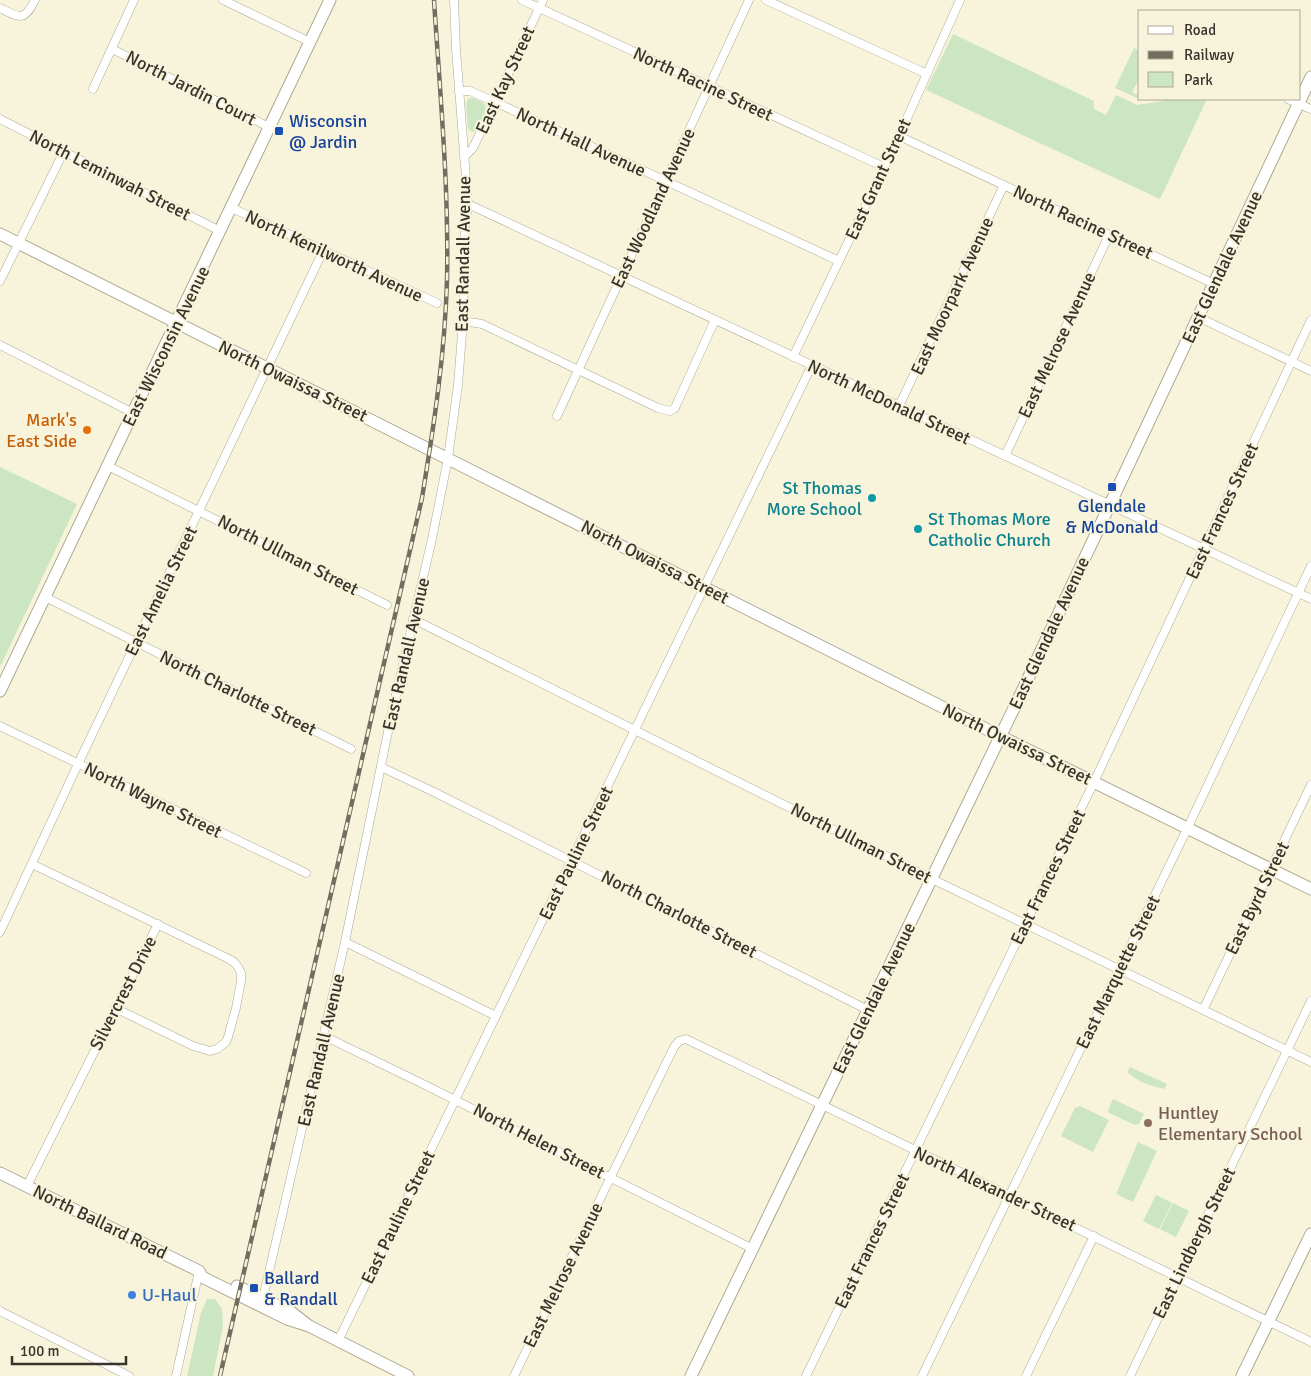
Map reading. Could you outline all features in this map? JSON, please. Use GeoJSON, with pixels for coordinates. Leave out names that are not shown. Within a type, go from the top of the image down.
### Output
{"type":"FeatureCollection","features":[{"type":"Feature","properties":{"kind":"street"},"geometry":{"type":"LineString","coordinates":[[0,8],[19,17],[24,16],[28,13],[35,0]]}},
{"type":"Feature","properties":{"kind":"street"},"geometry":{"type":"LineString","coordinates":[[93,88],[134,0]]}},
{"type":"Feature","properties":{"kind":"street"},"geometry":{"type":"LineString","coordinates":[[223,0],[310,42]]}},
{"type":"Feature","properties":{"kind":"street","name":"East Wisconsin Avenue"},"geometry":{"type":"LineString","coordinates":[[0,691],[330,0]]}},
{"type":"Feature","properties":{"kind":"street","name":"East Randall Avenue"},"geometry":{"type":"LineString","coordinates":[[263,1298],[345,942],[448,458],[458,385],[463,320],[465,228],[468,204],[454,0]]}},
{"type":"Feature","properties":{"kind":"street","name":"North Racine Street"},"geometry":{"type":"LineString","coordinates":[[522,0],[884,167]]}},
{"type":"Feature","properties":{"kind":"street","name":"East Kay Street"},"geometry":{"type":"LineString","coordinates":[[464,157],[473,148],[543,0]]}},
{"type":"Feature","properties":{"kind":"street","name":"East Woodland Avenue"},"geometry":{"type":"LineString","coordinates":[[557,416],[749,0]]}},
{"type":"Feature","properties":{"kind":"street"},"geometry":{"type":"LineString","coordinates":[[766,0],[927,74]]}},
{"type":"Feature","properties":{"kind":"street","name":"East Grant Street"},"geometry":{"type":"LineString","coordinates":[[794,357],[899,136],[960,0]]}},
{"type":"Feature","properties":{"kind":"street","name":"North Jardin Court"},"geometry":{"type":"LineString","coordinates":[[112,49],[270,128]]}},
{"type":"Feature","properties":{"kind":"street","name":"East Glendale Avenue"},"geometry":{"type":"LineString","coordinates":[[1301,100],[1311,77]]}},
{"type":"Feature","properties":{"kind":"street","name":"North Hall Avenue"},"geometry":{"type":"LineString","coordinates":[[459,91],[470,90],[839,261]]}},
{"type":"Feature","properties":{"kind":"street"},"geometry":{"type":"LineString","coordinates":[[1290,100],[1311,110]]}},
{"type":"Feature","properties":{"kind":"street","name":"East Glendale Avenue"},"geometry":{"type":"LineString","coordinates":[[691,1376],[932,879],[1301,100]]}},
{"type":"Feature","properties":{"kind":"street","name":"North Leminwah Street"},"geometry":{"type":"LineString","coordinates":[[0,119],[220,231]]}},
{"type":"Feature","properties":{"kind":"street","name":"North Racine Street"},"geometry":{"type":"LineString","coordinates":[[899,136],[1214,284]]}},
{"type":"Feature","properties":{"kind":"street"},"geometry":{"type":"LineString","coordinates":[[0,281],[64,151]]}},
{"type":"Feature","properties":{"kind":"street","name":"East Moorpark Avenue"},"geometry":{"type":"LineString","coordinates":[[899,406],[1004,185]]}},
{"type":"Feature","properties":{"kind":"street","name":"North McDonald Street"},"geometry":{"type":"LineString","coordinates":[[468,204],[1311,599]]}},
{"type":"Feature","properties":{"kind":"street","name":"North Kenilworth Avenue"},"geometry":{"type":"LineString","coordinates":[[232,208],[437,303]]}},
{"type":"Feature","properties":{"kind":"street","name":"North Owaissa Street"},"geometry":{"type":"LineString","coordinates":[[0,234],[1000,736],[1311,889]]}},
{"type":"Feature","properties":{"kind":"street","name":"East Melrose Avenue"},"geometry":{"type":"LineString","coordinates":[[1006,456],[1109,235]]}},
{"type":"Feature","properties":{"kind":"street","name":"East Amelia Street"},"geometry":{"type":"LineString","coordinates":[[0,932],[78,764],[323,251]]}},
{"type":"Feature","properties":{"kind":"street"},"geometry":{"type":"LineString","coordinates":[[1198,318],[1311,370]]}},
{"type":"Feature","properties":{"kind":"street"},"geometry":{"type":"LineString","coordinates":[[463,320],[482,324],[667,411],[672,410],[678,401],[715,320]]}},
{"type":"Feature","properties":{"kind":"street","name":"East Frances Street"},"geometry":{"type":"LineString","coordinates":[[806,1376],[1094,782],[1311,320]]}},
{"type":"Feature","properties":{"kind":"street"},"geometry":{"type":"LineString","coordinates":[[0,345],[133,413]]}},
{"type":"Feature","properties":{"kind":"street","name":"East Pauline Street"},"geometry":{"type":"LineString","coordinates":[[338,1341],[812,365]]}},
{"type":"Feature","properties":{"kind":"street","name":"North Ullman Street"},"geometry":{"type":"LineString","coordinates":[[108,466],[387,605]]}},
{"type":"Feature","properties":{"kind":"street","name":"East Marquette Street"},"geometry":{"type":"LineString","coordinates":[[922,1376],[1188,827],[1311,566]]}},
{"type":"Feature","properties":{"kind":"street","name":"North Charlotte Street"},"geometry":{"type":"LineString","coordinates":[[45,597],[351,749]]}},
{"type":"Feature","properties":{"kind":"street","name":"North Ullman Street"},"geometry":{"type":"LineString","coordinates":[[413,620],[932,879],[1311,1062]]}},
{"type":"Feature","properties":{"kind":"street","name":"North Wayne Street"},"geometry":{"type":"LineString","coordinates":[[0,726],[306,873]]}},
{"type":"Feature","properties":{"kind":"street","name":"North Charlotte Street"},"geometry":{"type":"LineString","coordinates":[[381,767],[868,1010]]}},
{"type":"Feature","properties":{"kind":"street","name":"East Byrd Street"},"geometry":{"type":"LineString","coordinates":[[1203,1010],[1311,785]]}},
{"type":"Feature","properties":{"kind":"street","name":"Silvercrest Drive"},"geometry":{"type":"LineString","coordinates":[[27,1186],[158,924],[32,864]]}},
{"type":"Feature","properties":{"kind":"street"},"geometry":{"type":"LineString","coordinates":[[115,1008],[204,1050],[214,1050],[226,1042],[240,992],[241,973],[238,967],[227,958],[158,924]]}},
{"type":"Feature","properties":{"kind":"street"},"geometry":{"type":"LineString","coordinates":[[345,942],[496,1016]]}},
{"type":"Feature","properties":{"kind":"street","name":"East Lindbergh Street"},"geometry":{"type":"LineString","coordinates":[[1130,1376],[1311,1001]]}},
{"type":"Feature","properties":{"kind":"street","name":"North Helen Street"},"geometry":{"type":"LineString","coordinates":[[324,1036],[753,1249]]}},
{"type":"Feature","properties":{"kind":"street","name":"North Alexander Street"},"geometry":{"type":"LineString","coordinates":[[679,1041],[686,1039],[1311,1342]]}},
{"type":"Feature","properties":{"kind":"street","name":"East Melrose Avenue"},"geometry":{"type":"LineString","coordinates":[[514,1376],[674,1047],[679,1041]]}},
{"type":"Feature","properties":{"kind":"street","name":"North Ballard Road"},"geometry":{"type":"LineString","coordinates":[[0,1172],[199,1272],[202,1277],[287,1319],[309,1326],[408,1376]]}},
{"type":"Feature","properties":{"kind":"street"},"geometry":{"type":"LineString","coordinates":[[1242,1376],[1311,1234]]}},
{"type":"Feature","properties":{"kind":"street"},"geometry":{"type":"LineString","coordinates":[[1026,1376],[1094,1236]]}},
{"type":"Feature","properties":{"kind":"street","name":"North Ballard Road"},"geometry":{"type":"LineString","coordinates":[[199,1272],[206,1270],[291,1312],[309,1326]]}},
{"type":"Feature","properties":{"kind":"street"},"geometry":{"type":"LineString","coordinates":[[176,1376],[199,1272]]}},
{"type":"Feature","properties":{"kind":"street"},"geometry":{"type":"LineString","coordinates":[[0,1311],[129,1376]]}},
{"type":"Feature","properties":{"kind":"green space"},"geometry":{"type":"Polygon","coordinates":[[[953,34],[1094,101],[1094,109],[1106,115],[1116,95],[1137,105],[1164,100],[1207,100],[1160,199],[926,90],[953,34]]]}},
{"type":"Feature","properties":{"kind":"green space"},"geometry":{"type":"Polygon","coordinates":[[[1134,48],[1138,50],[1138,81],[1132,92],[1138,97],[1115,88],[1134,48]]]}},
{"type":"Feature","properties":{"kind":"green space"},"geometry":{"type":"Polygon","coordinates":[[[469,98],[484,103],[486,107],[477,130],[473,132],[468,129],[466,103],[469,98]]]}},
{"type":"Feature","properties":{"kind":"green space"},"geometry":{"type":"Polygon","coordinates":[[[0,467],[77,504],[0,667],[0,467]]]}},
{"type":"Feature","properties":{"kind":"green space"},"geometry":{"type":"Polygon","coordinates":[[[1130,1067],[1167,1084],[1164,1089],[1140,1081],[1127,1072],[1130,1067]]]}},
{"type":"Feature","properties":{"kind":"green space"},"geometry":{"type":"Polygon","coordinates":[[[1113,1099],[1144,1114],[1139,1124],[1135,1125],[1109,1113],[1108,1110],[1113,1099]]]}},
{"type":"Feature","properties":{"kind":"green space"},"geometry":{"type":"Polygon","coordinates":[[[1080,1106],[1109,1120],[1093,1152],[1061,1136],[1075,1108],[1080,1106]]]}},
{"type":"Feature","properties":{"kind":"green space"},"geometry":{"type":"Polygon","coordinates":[[[1138,1142],[1157,1151],[1133,1202],[1116,1194],[1138,1142]]]}},
{"type":"Feature","properties":{"kind":"green space"},"geometry":{"type":"Polygon","coordinates":[[[1156,1195],[1172,1203],[1159,1229],[1143,1221],[1156,1195]]]}},
{"type":"Feature","properties":{"kind":"green space"},"geometry":{"type":"Polygon","coordinates":[[[1173,1203],[1189,1211],[1176,1237],[1160,1229],[1173,1203]]]}},
{"type":"Feature","properties":{"kind":"green space"},"geometry":{"type":"Polygon","coordinates":[[[207,1299],[215,1299],[222,1309],[223,1326],[213,1376],[187,1376],[201,1313],[207,1299]]]}},
{"type":"Feature","properties":{"kind":"railway"},"geometry":{"type":"LineString","coordinates":[[220,1376],[422,498],[431,443],[444,335],[447,280],[447,210],[434,0]]}},
{"type":"Feature","properties":{"kind":"place","name":"Wisconsin @ Jardin"},"geometry":{"type":"Point","coordinates":[279,131]}},
{"type":"Feature","properties":{"kind":"place","name":"Mark's East Side"},"geometry":{"type":"Point","coordinates":[87,430]}},
{"type":"Feature","properties":{"kind":"place","name":"Glendale & McDonald"},"geometry":{"type":"Point","coordinates":[1112,487]}},
{"type":"Feature","properties":{"kind":"place","name":"St Thomas More School"},"geometry":{"type":"Point","coordinates":[872,498]}},
{"type":"Feature","properties":{"kind":"place","name":"St Thomas More Catholic Church"},"geometry":{"type":"Point","coordinates":[918,529]}},
{"type":"Feature","properties":{"kind":"place","name":"Huntley Elementary School"},"geometry":{"type":"Point","coordinates":[1148,1123]}},
{"type":"Feature","properties":{"kind":"place","name":"Ballard & Randall"},"geometry":{"type":"Point","coordinates":[254,1288]}},
{"type":"Feature","properties":{"kind":"place","name":"U-Haul"},"geometry":{"type":"Point","coordinates":[132,1295]}}]}
